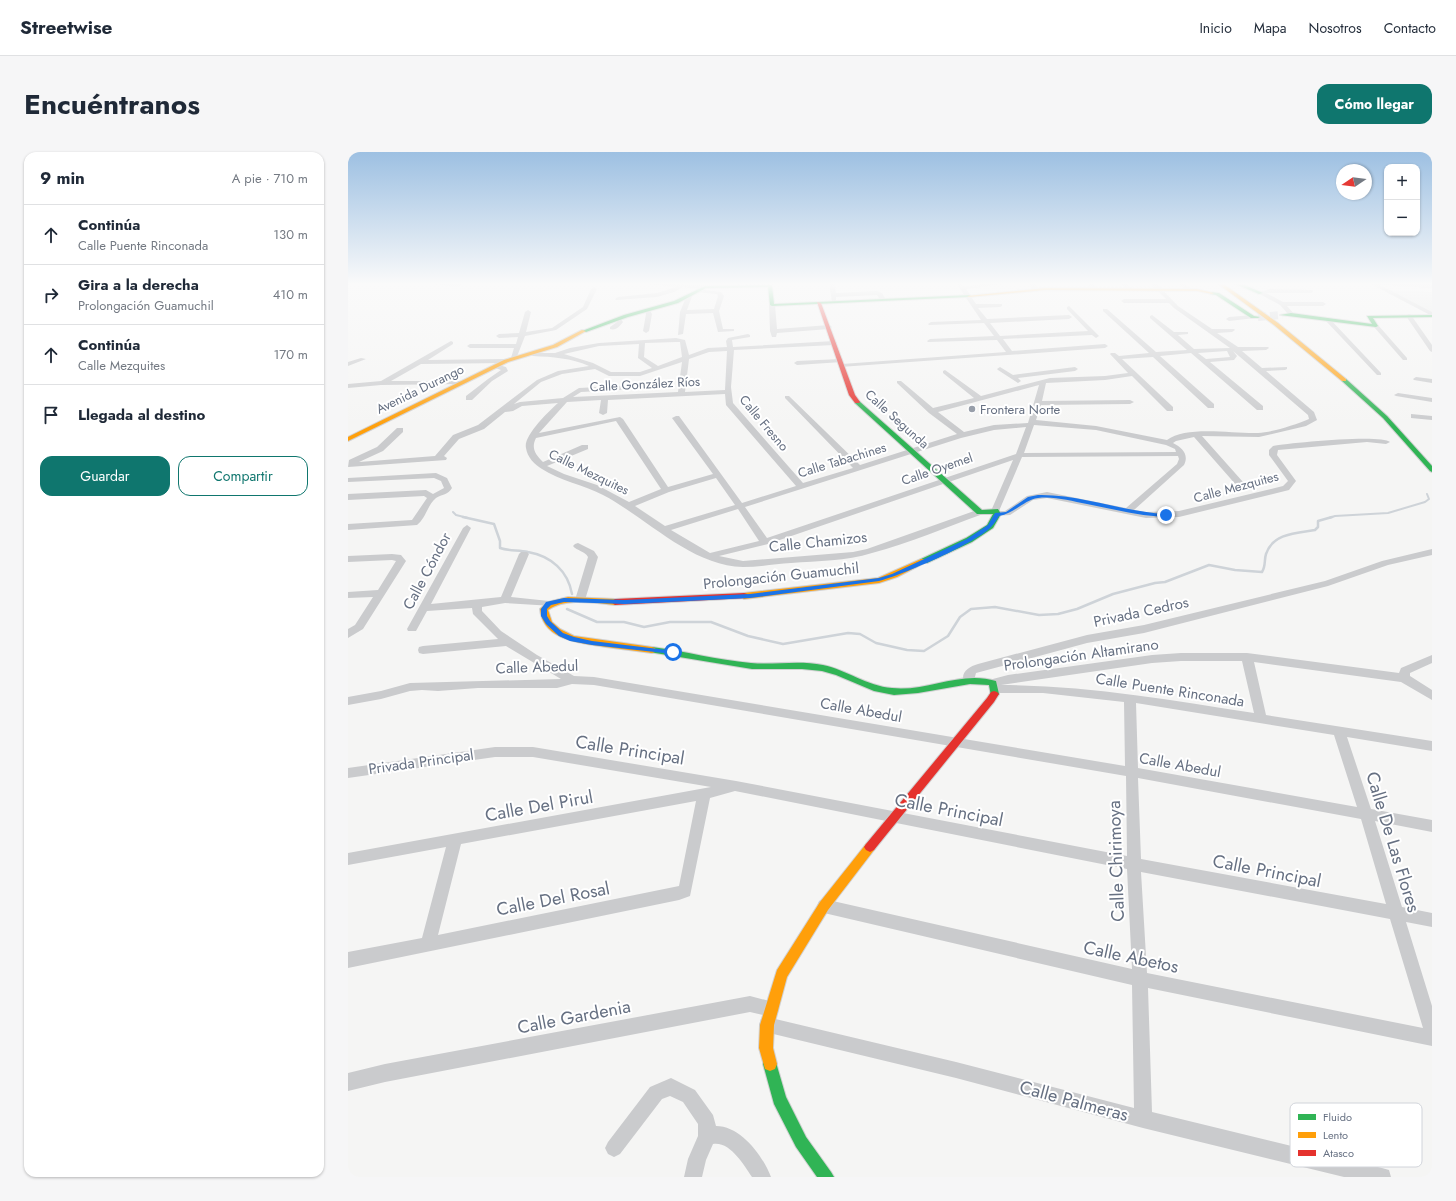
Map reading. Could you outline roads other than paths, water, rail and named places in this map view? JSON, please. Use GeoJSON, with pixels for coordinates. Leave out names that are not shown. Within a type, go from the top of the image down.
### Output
{"type":"FeatureCollection","features":[{"type":"Feature","properties":{"kind":"main road","name":"Avenida Durango"},"geometry":{"type":"LineString","coordinates":[[348,439],[510,359],[556,346],[584,331]]}},
{"type":"Feature","properties":{"kind":"main road","name":"Calle Segunda"},"geometry":{"type":"LineString","coordinates":[[829,331],[855,400],[914,451],[980,512]]}},
{"type":"Feature","properties":{"kind":"main road"},"geometry":{"type":"LineString","coordinates":[[1282,331],[1317,358],[1429,460]]}},
{"type":"Feature","properties":{"kind":"main road"},"geometry":{"type":"LineString","coordinates":[[1292,331],[1312,346],[1390,414],[1429,460],[1432,470]]}},
{"type":"Feature","properties":{"kind":"main road"},"geometry":{"type":"LineString","coordinates":[[1393,426],[1398,438],[1394,445],[1429,460]]}},
{"type":"Feature","properties":{"kind":"main road","name":"Calle Chamizos"},"geometry":{"type":"LineString","coordinates":[[980,512],[996,513]]}},
{"type":"Feature","properties":{"kind":"main road","name":"Prolongación Guamuchil"},"geometry":{"type":"LineString","coordinates":[[549,604],[564,600],[625,602],[750,596],[879,580],[894,575],[969,540],[990,526],[996,513]]}},
{"type":"Feature","properties":{"kind":"main road","name":"Calle Puente Rinconada"},"geometry":{"type":"LineString","coordinates":[[549,604],[544,609],[544,616],[548,623],[561,634],[572,639],[592,643],[673,652],[751,666],[831,670],[859,682],[882,690],[894,692],[969,681],[987,681],[994,686]]}},
{"type":"Feature","properties":{"kind":"main road","name":"Prolongación Altamirano"},"geometry":{"type":"LineString","coordinates":[[826,1177],[801,1142],[779,1100],[766,1048],[769,1017],[781,974],[824,906],[893,817],[995,695],[994,686]]}},
{"type":"Feature","properties":{"kind":"street"},"geometry":{"type":"LineString","coordinates":[[420,362],[510,359],[518,346],[523,331]]}},
{"type":"Feature","properties":{"kind":"street"},"geometry":{"type":"LineString","coordinates":[[500,336],[522,335],[547,331]]}},
{"type":"Feature","properties":{"kind":"street"},"geometry":{"type":"LineString","coordinates":[[773,331],[774,346]]}},
{"type":"Feature","properties":{"kind":"street"},"geometry":{"type":"LineString","coordinates":[[993,331],[1011,354]]}},
{"type":"Feature","properties":{"kind":"street"},"geometry":{"type":"LineString","coordinates":[[1091,331],[1116,358],[1170,410]]}},
{"type":"Feature","properties":{"kind":"street"},"geometry":{"type":"LineString","coordinates":[[1129,331],[1211,406]]}},
{"type":"Feature","properties":{"kind":"street"},"geometry":{"type":"LineString","coordinates":[[1168,331],[1260,408]]}},
{"type":"Feature","properties":{"kind":"street"},"geometry":{"type":"LineString","coordinates":[[1128,511],[1180,465],[1183,458],[1182,454],[1178,448],[1168,443],[1172,439],[1196,434],[1259,435],[1313,420],[1311,414],[1212,331]]}},
{"type":"Feature","properties":{"kind":"street"},"geometry":{"type":"LineString","coordinates":[[1338,331],[1379,374]]}},
{"type":"Feature","properties":{"kind":"street"},"geometry":{"type":"LineString","coordinates":[[1380,331],[1405,359]]}},
{"type":"Feature","properties":{"kind":"street"},"geometry":{"type":"LineString","coordinates":[[1419,331],[1432,350]]}},
{"type":"Feature","properties":{"kind":"street"},"geometry":{"type":"LineString","coordinates":[[930,341],[1093,333]]}},
{"type":"Feature","properties":{"kind":"street"},"geometry":{"type":"LineString","coordinates":[[1172,334],[1186,333]]}},
{"type":"Feature","properties":{"kind":"street"},"geometry":{"type":"LineString","coordinates":[[730,348],[730,339],[748,336]]}},
{"type":"Feature","properties":{"kind":"street"},"geometry":{"type":"LineString","coordinates":[[348,464],[440,458],[456,438],[481,427],[539,381],[595,357],[642,342],[683,341],[686,358],[681,394]]}},
{"type":"Feature","properties":{"kind":"street"},"geometry":{"type":"LineString","coordinates":[[642,342],[640,358],[657,369]]}},
{"type":"Feature","properties":{"kind":"street"},"geometry":{"type":"LineString","coordinates":[[381,383],[451,343]]}},
{"type":"Feature","properties":{"kind":"street"},"geometry":{"type":"LineString","coordinates":[[556,355],[578,347],[595,357],[609,374],[620,375],[640,374],[708,350],[834,343]]}},
{"type":"Feature","properties":{"kind":"street"},"geometry":{"type":"LineString","coordinates":[[784,345],[784,354]]}},
{"type":"Feature","properties":{"kind":"street"},"geometry":{"type":"LineString","coordinates":[[470,346],[518,346]]}},
{"type":"Feature","properties":{"kind":"street"},"geometry":{"type":"LineString","coordinates":[[797,363],[841,363],[1011,354],[1105,346]]}},
{"type":"Feature","properties":{"kind":"street","name":"Calle Fresno"},"geometry":{"type":"LineString","coordinates":[[730,348],[727,392],[729,403],[801,486]]}},
{"type":"Feature","properties":{"kind":"street"},"geometry":{"type":"LineString","coordinates":[[1116,358],[1192,351],[1266,348]]}},
{"type":"Feature","properties":{"kind":"street"},"geometry":{"type":"LineString","coordinates":[[1203,361],[1232,359],[1234,356],[1232,349]]}},
{"type":"Feature","properties":{"kind":"street"},"geometry":{"type":"LineString","coordinates":[[532,354],[595,357]]}},
{"type":"Feature","properties":{"kind":"street"},"geometry":{"type":"LineString","coordinates":[[348,364],[363,359]]}},
{"type":"Feature","properties":{"kind":"street"},"geometry":{"type":"LineString","coordinates":[[469,398],[490,380],[505,371],[504,368],[495,366]]}},
{"type":"Feature","properties":{"kind":"street"},"geometry":{"type":"LineString","coordinates":[[1259,370],[1285,368]]}},
{"type":"Feature","properties":{"kind":"street"},"geometry":{"type":"LineString","coordinates":[[1000,369],[1027,386]]}},
{"type":"Feature","properties":{"kind":"street"},"geometry":{"type":"LineString","coordinates":[[1012,377],[1075,369]]}},
{"type":"Feature","properties":{"kind":"street"},"geometry":{"type":"LineString","coordinates":[[945,372],[978,397]]}},
{"type":"Feature","properties":{"kind":"street"},"geometry":{"type":"LineString","coordinates":[[609,374],[605,389],[637,387]]}},
{"type":"Feature","properties":{"kind":"street"},"geometry":{"type":"LineString","coordinates":[[635,396],[640,374]]}},
{"type":"Feature","properties":{"kind":"street"},"geometry":{"type":"LineString","coordinates":[[932,410],[978,397],[1057,379],[1105,378],[1133,374]]}},
{"type":"Feature","properties":{"kind":"street"},"geometry":{"type":"LineString","coordinates":[[1416,379],[1432,381]]}},
{"type":"Feature","properties":{"kind":"street"},"geometry":{"type":"LineString","coordinates":[[348,386],[381,383],[461,382]]}},
{"type":"Feature","properties":{"kind":"street"},"geometry":{"type":"LineString","coordinates":[[899,382],[962,434]]}},
{"type":"Feature","properties":{"kind":"street"},"geometry":{"type":"LineString","coordinates":[[996,513],[1032,424],[1043,382]]}},
{"type":"Feature","properties":{"kind":"street","name":"Calle Mezquites"},"geometry":{"type":"LineString","coordinates":[[605,389],[579,390],[573,392],[564,400],[530,442],[530,450],[534,457],[542,465],[556,474],[578,480],[594,487],[628,506],[662,530],[709,556],[733,564]]}},
{"type":"Feature","properties":{"kind":"street","name":"Calle González Ríos"},"geometry":{"type":"LineString","coordinates":[[502,410],[510,409],[520,404],[564,400],[727,392]]}},
{"type":"Feature","properties":{"kind":"street"},"geometry":{"type":"LineString","coordinates":[[1398,395],[1432,400]]}},
{"type":"Feature","properties":{"kind":"street"},"geometry":{"type":"LineString","coordinates":[[787,397],[859,468]]}},
{"type":"Feature","properties":{"kind":"street"},"geometry":{"type":"LineString","coordinates":[[603,413],[605,398]]}},
{"type":"Feature","properties":{"kind":"street"},"geometry":{"type":"LineString","coordinates":[[1038,402],[1130,402]]}},
{"type":"Feature","properties":{"kind":"street"},"geometry":{"type":"LineString","coordinates":[[1414,416],[1432,418]]}},
{"type":"Feature","properties":{"kind":"street"},"geometry":{"type":"LineString","coordinates":[[676,418],[765,542]]}},
{"type":"Feature","properties":{"kind":"street"},"geometry":{"type":"LineString","coordinates":[[534,436],[617,419],[620,421],[666,490]]}},
{"type":"Feature","properties":{"kind":"street","name":"Calle Tabachines"},"geometry":{"type":"LineString","coordinates":[[662,530],[914,451],[962,434],[1004,425],[1032,424],[1096,428],[1168,443]]}},
{"type":"Feature","properties":{"kind":"street"},"geometry":{"type":"LineString","coordinates":[[348,464],[380,449],[400,430]]}},
{"type":"Feature","properties":{"kind":"street"},"geometry":{"type":"LineString","coordinates":[[1196,434],[1240,484]]}},
{"type":"Feature","properties":{"kind":"street","name":"Calle Mezquites"},"geometry":{"type":"LineString","coordinates":[[996,513],[1007,513],[1030,498],[1047,495],[1146,514],[1184,514],[1286,488],[1292,481],[1272,455],[1273,450],[1276,448],[1367,440],[1394,445]]}},
{"type":"Feature","properties":{"kind":"street"},"geometry":{"type":"LineString","coordinates":[[542,465],[585,447]]}},
{"type":"Feature","properties":{"kind":"street","name":"Calle Oyemel"},"geometry":{"type":"LineString","coordinates":[[709,556],[765,542],[1020,455],[1182,454]]}},
{"type":"Feature","properties":{"kind":"street"},"geometry":{"type":"LineString","coordinates":[[403,476],[411,460]]}},
{"type":"Feature","properties":{"kind":"street"},"geometry":{"type":"LineString","coordinates":[[348,480],[436,475],[444,480],[448,488],[446,492],[431,496],[426,493],[348,497]]}},
{"type":"Feature","properties":{"kind":"street"},"geometry":{"type":"LineString","coordinates":[[628,506],[666,490],[718,475]]}},
{"type":"Feature","properties":{"kind":"street"},"geometry":{"type":"LineString","coordinates":[[348,527],[414,522],[418,520],[431,496]]}},
{"type":"Feature","properties":{"kind":"street","name":"Calle Chamizos"},"geometry":{"type":"LineString","coordinates":[[733,564],[853,555],[887,546],[980,512]]}},
{"type":"Feature","properties":{"kind":"street","name":"Calle Cóndor"},"geometry":{"type":"LineString","coordinates":[[412,629],[467,528]]}},
{"type":"Feature","properties":{"kind":"street"},"geometry":{"type":"LineString","coordinates":[[578,546],[591,553],[593,557],[580,600]]}},
{"type":"Feature","properties":{"kind":"street","name":"Privada Cedros"},"geometry":{"type":"LineString","coordinates":[[969,681],[969,674],[972,670],[978,668],[1087,639],[1144,629],[1328,583],[1385,563],[1432,552]]}},
{"type":"Feature","properties":{"kind":"street"},"geometry":{"type":"LineString","coordinates":[[505,600],[524,554]]}},
{"type":"Feature","properties":{"kind":"street"},"geometry":{"type":"LineString","coordinates":[[348,559],[398,557],[401,561],[359,627],[350,633]]}},
{"type":"Feature","properties":{"kind":"street"},"geometry":{"type":"LineString","coordinates":[[348,595],[381,593]]}},
{"type":"Feature","properties":{"kind":"street"},"geometry":{"type":"LineString","coordinates":[[424,608],[477,604],[505,600],[549,604]]}},
{"type":"Feature","properties":{"kind":"street"},"geometry":{"type":"LineString","coordinates":[[477,604],[477,612],[486,624],[506,642],[572,680]]}},
{"type":"Feature","properties":{"kind":"street"},"geometry":{"type":"LineString","coordinates":[[423,650],[506,642]]}},
{"type":"Feature","properties":{"kind":"street","name":"Prolongación Altamirano"},"geometry":{"type":"LineString","coordinates":[[994,686],[1008,679],[1152,659],[1181,657],[1247,658],[1404,678]]}},
{"type":"Feature","properties":{"kind":"street"},"geometry":{"type":"LineString","coordinates":[[1247,658],[1261,720]]}},
{"type":"Feature","properties":{"kind":"street"},"geometry":{"type":"LineString","coordinates":[[1432,659],[1405,671],[1404,678],[1432,696]]}},
{"type":"Feature","properties":{"kind":"street","name":"Calle Abedul"},"geometry":{"type":"LineString","coordinates":[[348,701],[381,695],[410,687],[557,684],[572,680],[594,681],[1133,772],[1432,826]]}},
{"type":"Feature","properties":{"kind":"street","name":"Calle Puente Rinconada"},"geometry":{"type":"LineString","coordinates":[[994,686],[1043,689],[1130,698],[1432,746]]}},
{"type":"Feature","properties":{"kind":"street","name":"Calle Chirimoya"},"geometry":{"type":"LineString","coordinates":[[1130,698],[1133,772],[1134,864],[1140,978],[1143,1120]]}},
{"type":"Feature","properties":{"kind":"street","name":"Calle De Las Flores"},"geometry":{"type":"LineString","coordinates":[[1339,732],[1366,814],[1432,1032]]}},
{"type":"Feature","properties":{"kind":"street","name":"Calle Principal"},"geometry":{"type":"LineString","coordinates":[[495,752],[532,752],[736,786],[1134,864],[1395,913]]}},
{"type":"Feature","properties":{"kind":"street","name":"Privada Principal"},"geometry":{"type":"LineString","coordinates":[[348,773],[495,752]]}},
{"type":"Feature","properties":{"kind":"street","name":"Calle Del Pirul"},"geometry":{"type":"LineString","coordinates":[[348,859],[704,794],[736,786]]}},
{"type":"Feature","properties":{"kind":"street","name":"Calle Del Rosal"},"geometry":{"type":"LineString","coordinates":[[348,960],[679,894],[685,891],[704,794]]}},
{"type":"Feature","properties":{"kind":"street"},"geometry":{"type":"LineString","coordinates":[[428,943],[455,840]]}},
{"type":"Feature","properties":{"kind":"street","name":"Calle Abetos"},"geometry":{"type":"LineString","coordinates":[[824,906],[1140,978],[1432,1038]]}},
{"type":"Feature","properties":{"kind":"street"},"geometry":{"type":"LineString","coordinates":[[1395,913],[1432,920]]}},
{"type":"Feature","properties":{"kind":"street","name":"Calle Gardenia"},"geometry":{"type":"LineString","coordinates":[[348,1082],[385,1073],[750,1004],[769,1017]]}},
{"type":"Feature","properties":{"kind":"street","name":"Calle Palmeras"},"geometry":{"type":"LineString","coordinates":[[769,1017],[956,1070],[1143,1120],[1290,1155]]}},
{"type":"Feature","properties":{"kind":"street"},"geometry":{"type":"LineString","coordinates":[[614,1148],[656,1093],[671,1087],[689,1096],[707,1121],[707,1137],[697,1159],[693,1177]]}},
{"type":"Feature","properties":{"kind":"street"},"geometry":{"type":"LineString","coordinates":[[707,1137],[719,1135],[731,1140],[751,1160],[762,1177]]}},
{"type":"Feature","properties":{"kind":"street","name":"Calle Palmeras"},"geometry":{"type":"LineString","coordinates":[[1340,1167],[1382,1177]]}},
{"type":"Feature","properties":{"kind":"waterway"},"geometry":{"type":"LineString","coordinates":[[1332,517],[1388,513],[1425,502],[1429,499],[1427,494]]}},
{"type":"Feature","properties":{"kind":"waterway"},"geometry":{"type":"LineString","coordinates":[[453,512],[456,515],[468,518]]}},
{"type":"Feature","properties":{"kind":"waterway"},"geometry":{"type":"LineString","coordinates":[[463,517],[494,524],[500,541],[500,548],[536,554],[551,561],[567,578],[572,594]]}},
{"type":"Feature","properties":{"kind":"waterway"},"geometry":{"type":"LineString","coordinates":[[567,609],[597,622],[624,622],[644,627],[670,622],[711,622],[748,636],[783,644],[848,633],[860,634],[876,643],[907,650],[924,651],[948,636],[960,617],[971,609],[995,607],[1039,615],[1058,614],[1077,609],[1113,594],[1155,583],[1165,582],[1209,565],[1235,570],[1262,572],[1266,554],[1269,547],[1274,542],[1286,535],[1315,530],[1318,527],[1318,521],[1332,517]]}},
{"type":"Feature","properties":{"kind":"place","name":"Frontera Norte"},"geometry":{"type":"Point","coordinates":[972,409]}}]}
